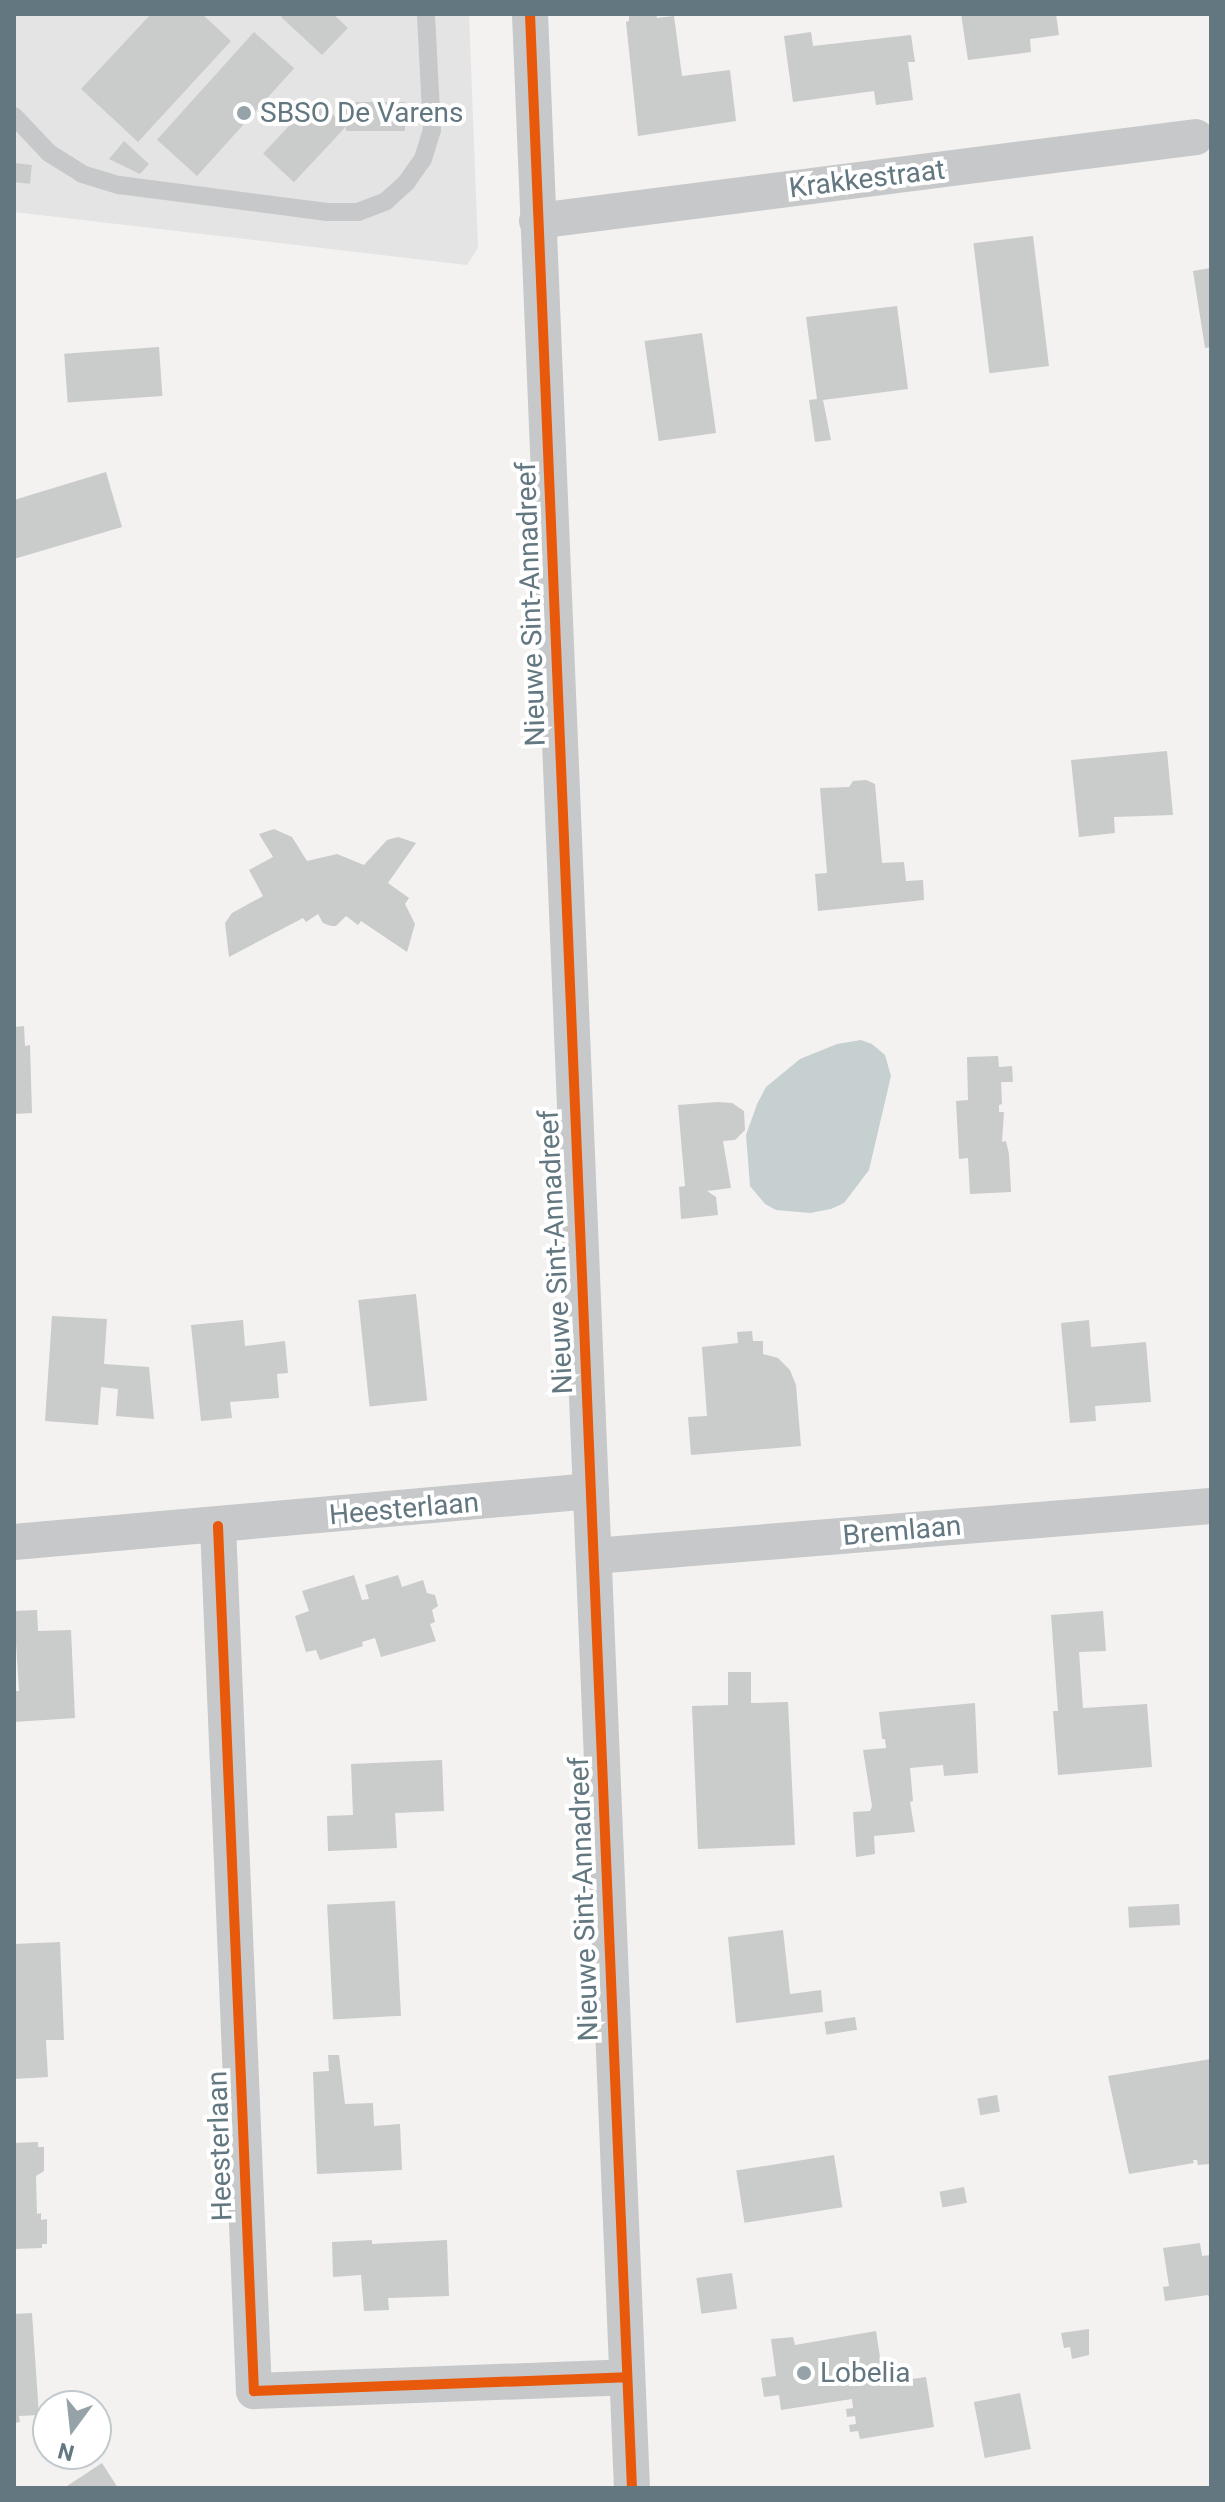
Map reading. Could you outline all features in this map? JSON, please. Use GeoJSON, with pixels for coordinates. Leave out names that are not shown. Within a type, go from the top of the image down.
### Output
{"type":"FeatureCollection","features":[{"type":"Feature","properties":{"kind":"street","name":"Nieuwe Sint-Annadreef"},"geometry":{"type":"LineString","coordinates":[[530,14],[632,2488]]}},
{"type":"Feature","properties":{"kind":"street","name":"Krakkestraat"},"geometry":{"type":"LineString","coordinates":[[537,221],[1196,137]]}},
{"type":"Feature","properties":{"kind":"street","name":"Heesterlaan"},"geometry":{"type":"LineString","coordinates":[[14,1542],[591,1491]]}},
{"type":"Feature","properties":{"kind":"street","name":"Bremlaan"},"geometry":{"type":"LineString","coordinates":[[594,1556],[1211,1506]]}},
{"type":"Feature","properties":{"kind":"street","name":"Heesterlaan"},"geometry":{"type":"LineString","coordinates":[[218,1526],[254,2391],[627,2377]]}},
{"type":"Feature","properties":{"kind":"lane"},"geometry":{"type":"LineString","coordinates":[[14,116],[49,153],[82,174],[119,185],[327,212],[358,212],[386,201],[406,183],[423,159],[432,130],[426,14]]}},
{"type":"Feature","properties":{"kind":"shaded area","name":"SBSO De Varens"},"geometry":{"type":"Polygon","coordinates":[[[14,14],[469,14],[478,248],[467,265],[14,212],[14,14]]]}},
{"type":"Feature","properties":{"kind":"shaded area"},"geometry":{"type":"Polygon","coordinates":[[[861,1040],[872,1044],[885,1055],[891,1076],[869,1170],[844,1203],[831,1209],[810,1213],[776,1210],[765,1204],[750,1186],[746,1135],[757,1104],[766,1087],[800,1059],[837,1044],[861,1040]]]}},
{"type":"Feature","properties":{"kind":"building"},"geometry":{"type":"Polygon","coordinates":[[[151,14],[202,14],[231,41],[138,142],[81,89],[151,14]]]}},
{"type":"Feature","properties":{"kind":"building"},"geometry":{"type":"Polygon","coordinates":[[[284,14],[333,14],[348,28],[322,55],[281,17],[284,14]]]}},
{"type":"Feature","properties":{"kind":"building"},"geometry":{"type":"Polygon","coordinates":[[[629,14],[656,14],[657,18],[674,16],[682,76],[730,70],[736,121],[638,136],[626,22],[629,21],[629,14]]]}},
{"type":"Feature","properties":{"kind":"building"},"geometry":{"type":"Polygon","coordinates":[[[961,14],[1056,14],[1059,35],[1030,39],[1031,52],[968,60],[961,14]]]}},
{"type":"Feature","properties":{"kind":"building"},"geometry":{"type":"Polygon","coordinates":[[[254,32],[294,68],[197,176],[157,140],[254,32]]]}},
{"type":"Feature","properties":{"kind":"building"},"geometry":{"type":"Polygon","coordinates":[[[811,32],[813,46],[911,35],[915,62],[908,62],[913,100],[876,105],[874,91],[793,102],[784,36],[811,32]]]}},
{"type":"Feature","properties":{"kind":"building"},"geometry":{"type":"Polygon","coordinates":[[[315,98],[346,127],[294,182],[263,154],[315,98]]]}},
{"type":"Feature","properties":{"kind":"building"},"geometry":{"type":"Polygon","coordinates":[[[346,102],[405,102],[405,131],[346,131],[346,102]]]}},
{"type":"Feature","properties":{"kind":"building"},"geometry":{"type":"Polygon","coordinates":[[[124,141],[149,164],[140,174],[109,159],[124,141]]]}},
{"type":"Feature","properties":{"kind":"building"},"geometry":{"type":"Polygon","coordinates":[[[14,163],[32,165],[30,184],[14,182],[14,163]]]}},
{"type":"Feature","properties":{"kind":"building"},"geometry":{"type":"Polygon","coordinates":[[[1033,236],[1049,366],[989,373],[973,243],[1033,236]]]}},
{"type":"Feature","properties":{"kind":"building"},"geometry":{"type":"Polygon","coordinates":[[[1211,268],[1211,347],[1205,348],[1193,271],[1211,268]]]}},
{"type":"Feature","properties":{"kind":"building"},"geometry":{"type":"Polygon","coordinates":[[[897,306],[908,389],[823,400],[831,440],[815,442],[809,400],[817,399],[806,317],[897,306]]]}},
{"type":"Feature","properties":{"kind":"building"},"geometry":{"type":"Polygon","coordinates":[[[702,333],[716,433],[659,441],[645,341],[702,333]]]}},
{"type":"Feature","properties":{"kind":"building"},"geometry":{"type":"Polygon","coordinates":[[[159,347],[162,396],[68,403],[64,354],[159,347]]]}},
{"type":"Feature","properties":{"kind":"building"},"geometry":{"type":"Polygon","coordinates":[[[106,472],[122,527],[14,559],[14,500],[106,472]]]}},
{"type":"Feature","properties":{"kind":"building"},"geometry":{"type":"Polygon","coordinates":[[[1167,751],[1173,815],[1114,817],[1115,833],[1079,837],[1071,760],[1167,751]]]}},
{"type":"Feature","properties":{"kind":"building"},"geometry":{"type":"Polygon","coordinates":[[[866,780],[875,784],[882,863],[904,862],[906,881],[923,880],[924,900],[818,911],[815,874],[827,873],[820,788],[849,787],[853,781],[866,780]]]}},
{"type":"Feature","properties":{"kind":"building"},"geometry":{"type":"Polygon","coordinates":[[[274,829],[292,837],[307,861],[337,854],[364,865],[387,840],[398,837],[416,843],[388,883],[409,898],[405,904],[415,924],[407,952],[361,921],[358,925],[346,916],[336,926],[331,926],[323,923],[318,914],[306,922],[303,918],[229,957],[225,923],[232,913],[263,896],[249,870],[273,857],[259,834],[274,829]]]}},
{"type":"Feature","properties":{"kind":"building"},"geometry":{"type":"Polygon","coordinates":[[[24,1026],[25,1046],[30,1045],[32,1113],[14,1114],[14,1027],[24,1026]]]}},
{"type":"Feature","properties":{"kind":"building"},"geometry":{"type":"Polygon","coordinates":[[[998,1056],[999,1067],[1012,1066],[1013,1082],[1001,1082],[1002,1104],[999,1105],[999,1112],[1004,1112],[1002,1142],[1006,1141],[1009,1154],[1011,1192],[970,1194],[968,1158],[959,1159],[956,1101],[968,1100],[967,1057],[998,1056]]]}},
{"type":"Feature","properties":{"kind":"building"},"geometry":{"type":"Polygon","coordinates":[[[732,1103],[744,1111],[745,1130],[735,1140],[723,1141],[731,1188],[707,1191],[716,1197],[718,1215],[681,1219],[679,1187],[685,1186],[678,1105],[732,1103]]]}},
{"type":"Feature","properties":{"kind":"building"},"geometry":{"type":"Polygon","coordinates":[[[416,1294],[427,1400],[370,1406],[358,1300],[416,1294]]]}},
{"type":"Feature","properties":{"kind":"building"},"geometry":{"type":"Polygon","coordinates":[[[52,1316],[107,1319],[104,1364],[149,1367],[154,1419],[116,1416],[118,1389],[101,1387],[98,1425],[45,1421],[52,1316]]]}},
{"type":"Feature","properties":{"kind":"building"},"geometry":{"type":"Polygon","coordinates":[[[243,1320],[245,1346],[285,1341],[288,1373],[277,1374],[279,1398],[230,1402],[232,1418],[201,1421],[191,1325],[243,1320]]]}},
{"type":"Feature","properties":{"kind":"building"},"geometry":{"type":"Polygon","coordinates":[[[1089,1320],[1091,1347],[1146,1342],[1151,1402],[1095,1406],[1096,1421],[1070,1423],[1061,1323],[1089,1320]]]}},
{"type":"Feature","properties":{"kind":"building"},"geometry":{"type":"Polygon","coordinates":[[[752,1331],[753,1341],[763,1341],[763,1354],[778,1358],[790,1370],[796,1385],[801,1446],[691,1455],[688,1417],[707,1416],[702,1347],[738,1343],[737,1332],[752,1331]]]}},
{"type":"Feature","properties":{"kind":"building"},"geometry":{"type":"Polygon","coordinates":[[[354,1575],[362,1600],[369,1599],[365,1585],[398,1575],[402,1587],[423,1580],[427,1593],[435,1595],[438,1606],[432,1610],[435,1622],[430,1624],[436,1641],[381,1657],[375,1638],[362,1642],[363,1646],[320,1660],[316,1650],[306,1652],[295,1616],[309,1611],[302,1591],[354,1575]]]}},
{"type":"Feature","properties":{"kind":"building"},"geometry":{"type":"Polygon","coordinates":[[[37,1610],[38,1631],[71,1630],[75,1718],[14,1722],[14,1691],[19,1691],[14,1611],[37,1610]]]}},
{"type":"Feature","properties":{"kind":"building"},"geometry":{"type":"Polygon","coordinates":[[[1103,1611],[1106,1651],[1079,1652],[1083,1708],[1147,1704],[1152,1767],[1058,1775],[1053,1711],[1058,1711],[1051,1615],[1103,1611]]]}},
{"type":"Feature","properties":{"kind":"building"},"geometry":{"type":"Polygon","coordinates":[[[728,1672],[751,1672],[751,1703],[788,1702],[795,1845],[698,1849],[692,1706],[728,1705],[728,1672]]]}},
{"type":"Feature","properties":{"kind":"building"},"geometry":{"type":"Polygon","coordinates":[[[975,1703],[978,1773],[944,1776],[943,1765],[910,1768],[913,1801],[910,1802],[915,1832],[874,1836],[875,1854],[856,1857],[853,1812],[870,1811],[872,1806],[863,1750],[886,1748],[879,1712],[975,1703]]]}},
{"type":"Feature","properties":{"kind":"building"},"geometry":{"type":"Polygon","coordinates":[[[442,1760],[444,1811],[395,1813],[397,1848],[328,1851],[327,1816],[353,1815],[351,1764],[442,1760]]]}},
{"type":"Feature","properties":{"kind":"building"},"geometry":{"type":"Polygon","coordinates":[[[395,1901],[401,2016],[333,2019],[327,1905],[395,1901]]]}},
{"type":"Feature","properties":{"kind":"building"},"geometry":{"type":"Polygon","coordinates":[[[1179,1904],[1180,1925],[1129,1928],[1128,1907],[1179,1904]]]}},
{"type":"Feature","properties":{"kind":"building"},"geometry":{"type":"Polygon","coordinates":[[[783,1930],[790,1994],[821,1990],[823,2012],[736,2023],[728,1937],[783,1930]]]}},
{"type":"Feature","properties":{"kind":"building"},"geometry":{"type":"Polygon","coordinates":[[[60,1942],[64,2040],[46,2040],[48,2077],[14,2079],[14,1944],[60,1942]]]}},
{"type":"Feature","properties":{"kind":"building"},"geometry":{"type":"Polygon","coordinates":[[[855,2017],[857,2030],[826,2035],[824,2022],[855,2017]]]}},
{"type":"Feature","properties":{"kind":"building"},"geometry":{"type":"Polygon","coordinates":[[[328,2055],[339,2055],[345,2104],[373,2103],[374,2126],[400,2124],[402,2170],[317,2174],[313,2072],[329,2071],[328,2055]]]}},
{"type":"Feature","properties":{"kind":"building"},"geometry":{"type":"Polygon","coordinates":[[[1211,2059],[1211,2164],[1198,2165],[1197,2160],[1193,2160],[1194,2163],[1129,2174],[1108,2076],[1211,2059]]]}},
{"type":"Feature","properties":{"kind":"building"},"geometry":{"type":"Polygon","coordinates":[[[997,2095],[1000,2112],[980,2115],[977,2098],[997,2095]]]}},
{"type":"Feature","properties":{"kind":"building"},"geometry":{"type":"Polygon","coordinates":[[[38,2142],[38,2147],[44,2147],[44,2171],[36,2176],[37,2214],[41,2213],[41,2220],[47,2219],[47,2244],[42,2244],[42,2248],[14,2249],[14,2143],[38,2142]]]}},
{"type":"Feature","properties":{"kind":"building"},"geometry":{"type":"Polygon","coordinates":[[[834,2155],[842,2207],[745,2223],[736,2170],[834,2155]]]}},
{"type":"Feature","properties":{"kind":"building"},"geometry":{"type":"Polygon","coordinates":[[[964,2187],[967,2203],[943,2207],[939,2192],[964,2187]]]}},
{"type":"Feature","properties":{"kind":"building"},"geometry":{"type":"Polygon","coordinates":[[[372,2240],[372,2244],[447,2240],[449,2296],[388,2298],[389,2310],[364,2311],[361,2275],[333,2277],[332,2242],[372,2240]]]}},
{"type":"Feature","properties":{"kind":"building"},"geometry":{"type":"Polygon","coordinates":[[[1200,2243],[1202,2256],[1211,2255],[1211,2302],[1208,2295],[1165,2301],[1163,2287],[1169,2286],[1163,2248],[1200,2243]]]}},
{"type":"Feature","properties":{"kind":"building"},"geometry":{"type":"Polygon","coordinates":[[[732,2273],[737,2309],[701,2314],[696,2278],[732,2273]]]}},
{"type":"Feature","properties":{"kind":"building"},"geometry":{"type":"Polygon","coordinates":[[[32,2313],[37,2390],[32,2390],[32,2415],[19,2416],[20,2422],[14,2423],[14,2314],[32,2313]]]}},
{"type":"Feature","properties":{"kind":"building"},"geometry":{"type":"Polygon","coordinates":[[[1089,2329],[1089,2355],[1072,2359],[1070,2347],[1064,2348],[1061,2333],[1089,2329]]]}},
{"type":"Feature","properties":{"kind":"building"},"geometry":{"type":"Polygon","coordinates":[[[876,2331],[884,2383],[926,2377],[934,2427],[860,2439],[858,2431],[850,2432],[849,2425],[856,2424],[855,2416],[847,2417],[846,2409],[853,2408],[852,2399],[781,2410],[779,2395],[764,2397],[761,2378],[776,2376],[771,2339],[793,2337],[795,2345],[876,2331]]]}},
{"type":"Feature","properties":{"kind":"building"},"geometry":{"type":"Polygon","coordinates":[[[1020,2393],[1031,2449],[985,2458],[974,2402],[1020,2393]]]}},
{"type":"Feature","properties":{"kind":"building"},"geometry":{"type":"Polygon","coordinates":[[[91,2470],[106,2470],[118,2488],[64,2488],[91,2470]]]}},
{"type":"Feature","properties":{"kind":"cycle path"},"geometry":{"type":"LineString","coordinates":[[530,14],[632,2488]]}},
{"type":"Feature","properties":{"kind":"cycle path"},"geometry":{"type":"LineString","coordinates":[[218,1526],[254,2391],[627,2377]]}},
{"type":"Feature","properties":{"kind":"place","name":"SBSO De Varens"},"geometry":{"type":"Point","coordinates":[244,113]}},
{"type":"Feature","properties":{"kind":"place","name":"Lobelia"},"geometry":{"type":"Point","coordinates":[804,2373]}}]}
